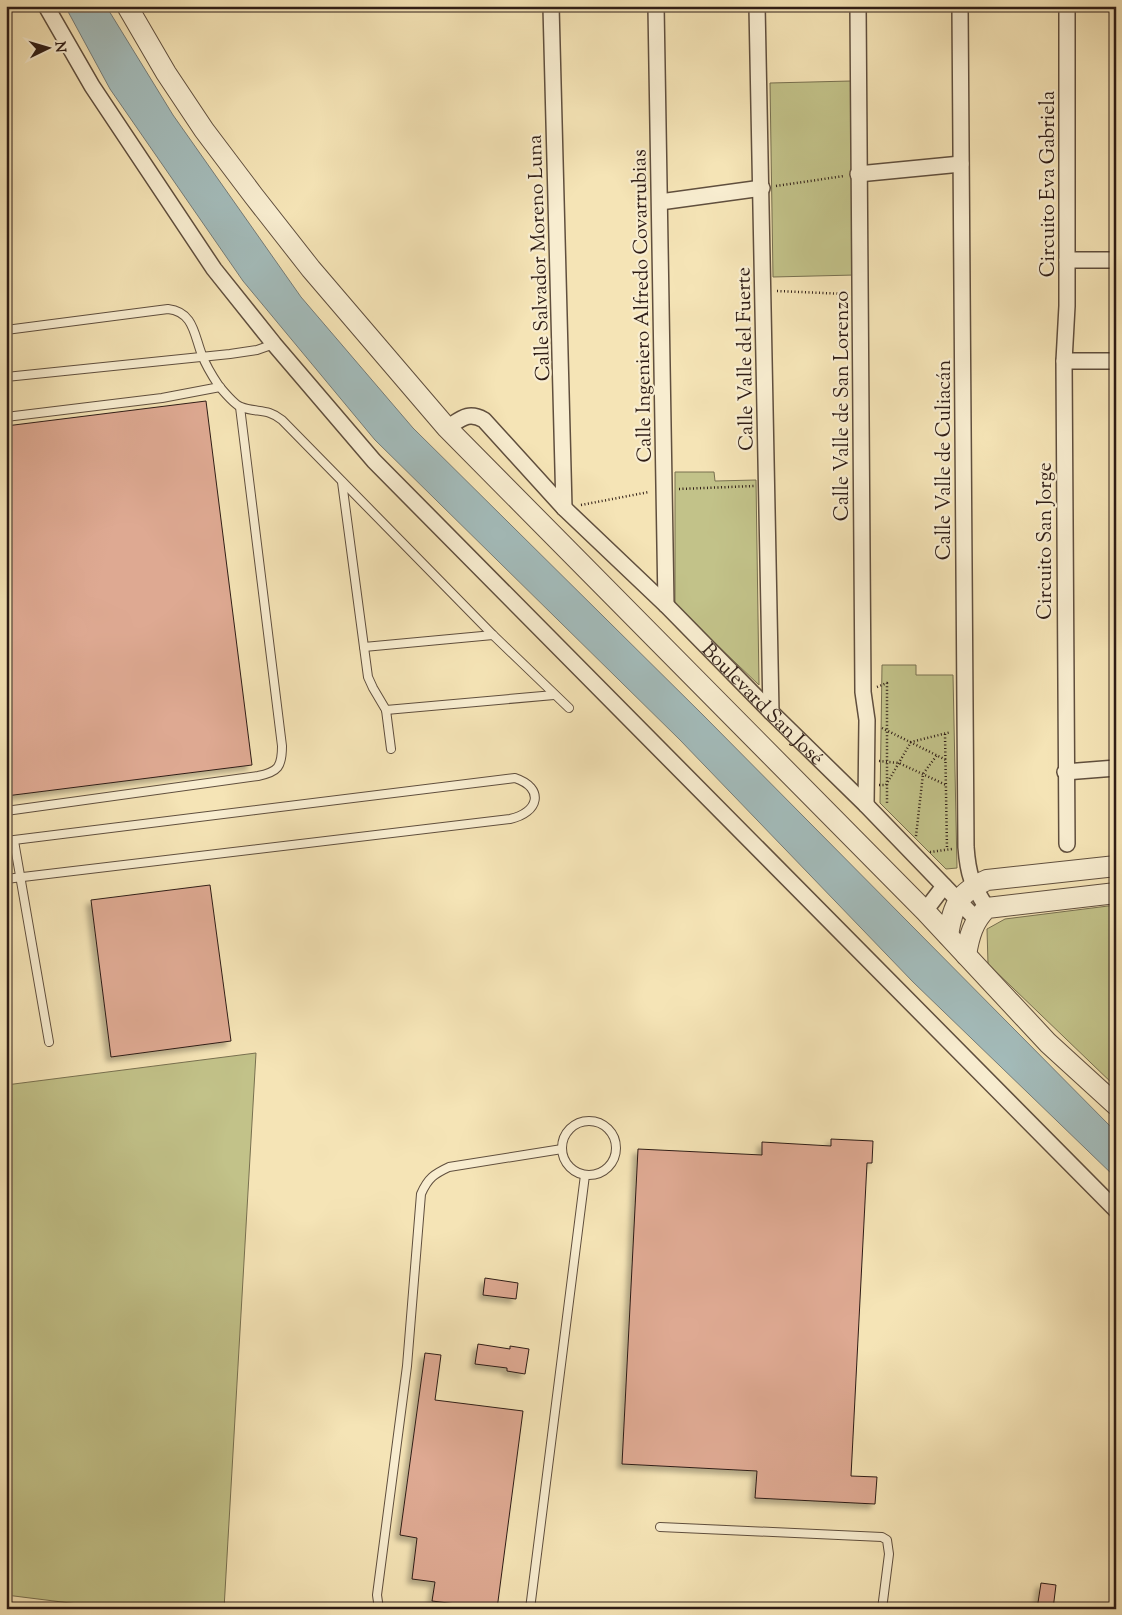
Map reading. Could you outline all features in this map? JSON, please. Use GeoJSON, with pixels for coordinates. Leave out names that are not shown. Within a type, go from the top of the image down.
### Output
{"type":"FeatureCollection","features":[{"type":"Feature","properties":{"kind":"street"},"geometry":{"type":"LineString","coordinates":[[46,6],[92,86],[148,173],[214,268],[274,344],[374,461],[1116,1210]]}},
{"type":"Feature","properties":{"kind":"street"},"geometry":{"type":"LineString","coordinates":[[127,6],[166,73],[204,130],[253,195],[310,269],[447,428],[925,911],[1048,1043],[1116,1105]]}},
{"type":"Feature","properties":{"kind":"street","name":"Calle Salvador Moreno Luna"},"geometry":{"type":"LineString","coordinates":[[551,6],[564,508]]}},
{"type":"Feature","properties":{"kind":"street","name":"Calle Ingeniero Alfredo Covarrubias"},"geometry":{"type":"LineString","coordinates":[[656,6],[666,605]]}},
{"type":"Feature","properties":{"kind":"street","name":"Calle Valle del Fuerte"},"geometry":{"type":"LineString","coordinates":[[757,6],[771,712]]}},
{"type":"Feature","properties":{"kind":"street","name":"Calle Valle de San Lorenzo"},"geometry":{"type":"LineString","coordinates":[[858,6],[862,692],[867,720],[866,805]]}},
{"type":"Feature","properties":{"kind":"street","name":"Calle Valle de Culiacán"},"geometry":{"type":"LineString","coordinates":[[960,6],[966,847],[967,868],[982,914]]}},
{"type":"Feature","properties":{"kind":"street","name":"Circuito Eva Gabriela"},"geometry":{"type":"LineString","coordinates":[[1064,361],[1067,260],[1067,6]]}},
{"type":"Feature","properties":{"kind":"street"},"geometry":{"type":"LineString","coordinates":[[858,174],[961,164]]}},
{"type":"Feature","properties":{"kind":"street"},"geometry":{"type":"LineString","coordinates":[[660,202],[762,188]]}},
{"type":"Feature","properties":{"kind":"street"},"geometry":{"type":"LineString","coordinates":[[1067,260],[1116,260]]}},
{"type":"Feature","properties":{"kind":"street"},"geometry":{"type":"LineString","coordinates":[[1064,361],[1116,360]]}},
{"type":"Feature","properties":{"kind":"street","name":"Circuito San Jorge"},"geometry":{"type":"LineString","coordinates":[[1064,361],[1066,844]]}},
{"type":"Feature","properties":{"kind":"street","name":"Boulevard San José"},"geometry":{"type":"LineString","coordinates":[[447,428],[465,416],[475,415],[484,420],[564,508],[666,605],[958,900],[982,914]]}},
{"type":"Feature","properties":{"kind":"street"},"geometry":{"type":"LineString","coordinates":[[1065,772],[1116,768]]}},
{"type":"Feature","properties":{"kind":"street"},"geometry":{"type":"LineString","coordinates":[[948,935],[951,916],[958,900],[973,886],[987,880],[1116,866]]}},
{"type":"Feature","properties":{"kind":"street"},"geometry":{"type":"LineString","coordinates":[[925,911],[944,886]]}},
{"type":"Feature","properties":{"kind":"street"},"geometry":{"type":"LineString","coordinates":[[966,955],[970,936],[982,914],[1116,893]]}},
{"type":"Feature","properties":{"kind":"lane"},"geometry":{"type":"LineString","coordinates":[[6,330],[162,310],[176,310],[188,319],[202,356],[220,387],[240,407],[275,414],[493,635],[569,708]]}},
{"type":"Feature","properties":{"kind":"lane"},"geometry":{"type":"LineString","coordinates":[[6,377],[243,352],[274,344]]}},
{"type":"Feature","properties":{"kind":"lane"},"geometry":{"type":"LineString","coordinates":[[6,417],[162,398],[220,387]]}},
{"type":"Feature","properties":{"kind":"lane"},"geometry":{"type":"LineString","coordinates":[[6,811],[258,776],[274,771],[280,765],[282,746],[240,407]]}},
{"type":"Feature","properties":{"kind":"lane"},"geometry":{"type":"LineString","coordinates":[[342,482],[368,677],[372,688],[386,710],[391,749]]}},
{"type":"Feature","properties":{"kind":"lane"},"geometry":{"type":"LineString","coordinates":[[364,647],[493,635]]}},
{"type":"Feature","properties":{"kind":"lane"},"geometry":{"type":"LineString","coordinates":[[386,710],[554,695]]}},
{"type":"Feature","properties":{"kind":"lane"},"geometry":{"type":"LineString","coordinates":[[6,879],[20,877],[510,819],[521,817],[530,811],[535,801],[533,791],[526,782],[515,778],[10,841],[20,877],[49,1042]]}},
{"type":"Feature","properties":{"kind":"lane"},"geometry":{"type":"LineString","coordinates":[[584,1121],[593,1121],[602,1124],[610,1130],[616,1147],[615,1157],[611,1165],[604,1171],[595,1175],[585,1175],[576,1172],[564,1158],[562,1149],[563,1139],[575,1125],[584,1121]]}},
{"type":"Feature","properties":{"kind":"lane"},"geometry":{"type":"LineString","coordinates":[[379,1609],[378,1587],[406,1366],[421,1194],[426,1182],[437,1173],[449,1167],[562,1149]]}},
{"type":"Feature","properties":{"kind":"lane"},"geometry":{"type":"LineString","coordinates":[[530,1609],[585,1175]]}},
{"type":"Feature","properties":{"kind":"lane"},"geometry":{"type":"LineString","coordinates":[[660,1527],[882,1537],[887,1540],[889,1554],[882,1609]]}},
{"type":"Feature","properties":{"kind":"path"},"geometry":{"type":"LineString","coordinates":[[762,188],[858,174]]}},
{"type":"Feature","properties":{"kind":"path"},"geometry":{"type":"LineString","coordinates":[[763,291],[860,295]]}},
{"type":"Feature","properties":{"kind":"path"},"geometry":{"type":"LineString","coordinates":[[862,692],[887,683],[887,827]]}},
{"type":"Feature","properties":{"kind":"path"},"geometry":{"type":"LineString","coordinates":[[867,720],[965,771]]}},
{"type":"Feature","properties":{"kind":"path"},"geometry":{"type":"LineString","coordinates":[[886,785],[912,742],[965,729]]}},
{"type":"Feature","properties":{"kind":"path"},"geometry":{"type":"LineString","coordinates":[[945,734],[947,849]]}},
{"type":"Feature","properties":{"kind":"path"},"geometry":{"type":"LineString","coordinates":[[937,755],[923,774],[914,855],[966,847]]}},
{"type":"Feature","properties":{"kind":"path"},"geometry":{"type":"LineString","coordinates":[[867,760],[899,763],[965,795]]}},
{"type":"Feature","properties":{"kind":"path"},"geometry":{"type":"LineString","coordinates":[[867,784],[886,785]]}},
{"type":"Feature","properties":{"kind":"green space"},"geometry":{"type":"Polygon","coordinates":[[[851,81],[855,275],[773,277],[770,83],[851,81]]]}},
{"type":"Feature","properties":{"kind":"green space"},"geometry":{"type":"Polygon","coordinates":[[[675,472],[714,472],[715,481],[756,480],[759,685],[675,605],[675,472]]]}},
{"type":"Feature","properties":{"kind":"green space"},"geometry":{"type":"Polygon","coordinates":[[[882,665],[916,665],[916,675],[953,675],[957,868],[946,869],[880,803],[882,665]]]}},
{"type":"Feature","properties":{"kind":"green space"},"geometry":{"type":"Polygon","coordinates":[[[1116,905],[1116,1087],[988,964],[987,929],[1005,919],[1116,905]]]}},
{"type":"Feature","properties":{"kind":"green space"},"geometry":{"type":"Polygon","coordinates":[[[256,1053],[224,1609],[118,1609],[6,1595],[6,1085],[256,1053]]]}},
{"type":"Feature","properties":{"kind":"water"},"geometry":{"type":"Polygon","coordinates":[[[65,6],[106,6],[173,115],[301,297],[413,428],[703,715],[1116,1132],[1116,1178],[913,982],[680,740],[375,440],[243,281],[110,89],[65,6]]]}},
{"type":"Feature","properties":{"kind":"building"},"geometry":{"type":"Polygon","coordinates":[[[206,401],[252,765],[6,796],[6,426],[206,401]]]}},
{"type":"Feature","properties":{"kind":"building"},"geometry":{"type":"Polygon","coordinates":[[[210,885],[231,1041],[111,1057],[91,900],[210,885]]]}},
{"type":"Feature","properties":{"kind":"building"},"geometry":{"type":"Polygon","coordinates":[[[831,1139],[873,1141],[872,1163],[867,1163],[851,1476],[877,1477],[875,1504],[755,1498],[757,1471],[622,1464],[638,1149],[762,1155],[762,1142],[831,1146],[831,1139]]]}},
{"type":"Feature","properties":{"kind":"building"},"geometry":{"type":"Polygon","coordinates":[[[485,1278],[518,1283],[516,1299],[483,1295],[485,1278]]]}},
{"type":"Feature","properties":{"kind":"building"},"geometry":{"type":"Polygon","coordinates":[[[478,1344],[510,1349],[510,1346],[529,1349],[525,1374],[507,1371],[507,1368],[475,1364],[478,1344]]]}},
{"type":"Feature","properties":{"kind":"building"},"geometry":{"type":"Polygon","coordinates":[[[425,1353],[441,1355],[435,1400],[523,1411],[497,1609],[432,1601],[435,1582],[412,1579],[417,1538],[400,1535],[425,1353]]]}},
{"type":"Feature","properties":{"kind":"building"},"geometry":{"type":"Polygon","coordinates":[[[1041,1583],[1056,1585],[1053,1609],[1037,1609],[1041,1583]]]}}]}
